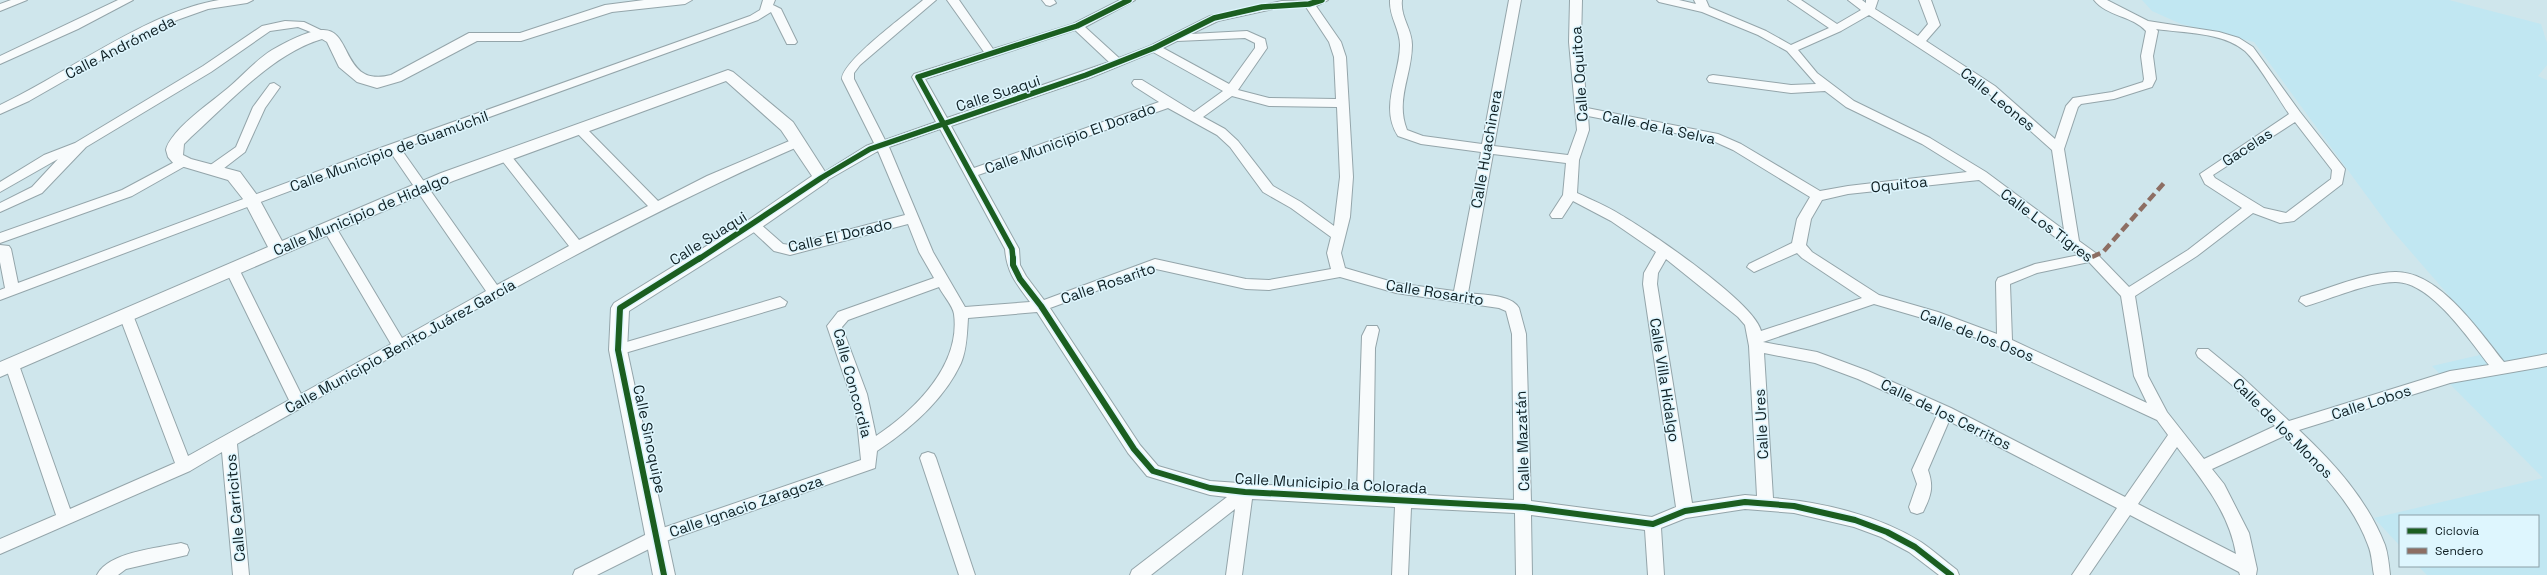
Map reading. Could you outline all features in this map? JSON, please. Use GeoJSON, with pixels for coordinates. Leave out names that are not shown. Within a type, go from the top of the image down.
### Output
{"type":"FeatureCollection","features":[{"type":"Feature","properties":{"kind":"street"},"geometry":{"type":"LineString","coordinates":[[0,8],[21,0]]}},
{"type":"Feature","properties":{"kind":"street"},"geometry":{"type":"LineString","coordinates":[[0,60],[74,27],[127,0]]}},
{"type":"Feature","properties":{"kind":"street","name":"Calle Andrómeda"},"geometry":{"type":"LineString","coordinates":[[0,110],[96,58],[179,17],[209,6],[247,0]]}},
{"type":"Feature","properties":{"kind":"street"},"geometry":{"type":"LineString","coordinates":[[0,208],[36,190],[65,159],[82,144],[207,69],[266,28],[285,24],[300,24],[323,34],[333,39],[344,64],[362,80],[377,83],[396,78],[474,36],[521,37],[610,8],[685,0]]}},
{"type":"Feature","properties":{"kind":"street"},"geometry":{"type":"LineString","coordinates":[[930,0],[856,62],[848,73],[848,79],[893,168],[926,252],[944,280],[961,313]]}},
{"type":"Feature","properties":{"kind":"street"},"geometry":{"type":"LineString","coordinates":[[952,0],[990,53],[1077,26],[1129,0]]}},
{"type":"Feature","properties":{"kind":"street","name":"Calle Suaqui"},"geometry":{"type":"LineString","coordinates":[[620,308],[753,225],[822,178],[882,145],[1045,91],[1154,48],[1214,18],[1277,2],[1309,4],[1322,0]]}},
{"type":"Feature","properties":{"kind":"street"},"geometry":{"type":"LineString","coordinates":[[1396,0],[1396,13],[1406,43],[1398,86],[1397,124],[1402,133],[1421,140],[1486,150],[1573,160]]}},
{"type":"Feature","properties":{"kind":"street","name":"Calle Huachinera"},"geometry":{"type":"LineString","coordinates":[[1460,298],[1486,150],[1515,0]]}},
{"type":"Feature","properties":{"kind":"street","name":"Calle Oquitoa"},"geometry":{"type":"LineString","coordinates":[[1557,215],[1570,195],[1573,160],[1583,130],[1575,42],[1576,0]]}},
{"type":"Feature","properties":{"kind":"street","name":"Calle Los Tigres"},"geometry":{"type":"LineString","coordinates":[[1663,0],[1702,5],[1762,33],[1791,49],[1826,88],[1850,104],[1926,140],[1981,175],[2092,257],[2128,294]]}},
{"type":"Feature","properties":{"kind":"street"},"geometry":{"type":"LineString","coordinates":[[1794,0],[1837,29]]}},
{"type":"Feature","properties":{"kind":"street","name":"Calle Leones"},"geometry":{"type":"LineString","coordinates":[[1854,0],[1871,5],[1920,41],[1991,89],[2058,149]]}},
{"type":"Feature","properties":{"kind":"street"},"geometry":{"type":"LineString","coordinates":[[1920,41],[1934,25],[1934,20],[1925,0]]}},
{"type":"Feature","properties":{"kind":"street"},"geometry":{"type":"LineString","coordinates":[[2100,0],[2106,5],[2148,24],[2215,34],[2235,40],[2249,49],[2296,115],[2339,169],[2337,181],[2289,218],[2276,218],[2252,206],[2208,244],[2160,276],[2128,294],[2141,376],[2162,416],[2218,489],[2241,533],[2248,572]]}},
{"type":"Feature","properties":{"kind":"street"},"geometry":{"type":"LineString","coordinates":[[768,4],[775,9],[791,42]]}},
{"type":"Feature","properties":{"kind":"street","name":"Calle Municipio de Guamúchil"},"geometry":{"type":"LineString","coordinates":[[0,295],[394,148],[754,18],[768,4]]}},
{"type":"Feature","properties":{"kind":"street"},"geometry":{"type":"LineString","coordinates":[[1309,4],[1335,42],[1340,57],[1345,189],[1342,217],[1333,256],[1335,267],[1340,272]]}},
{"type":"Feature","properties":{"kind":"street"},"geometry":{"type":"LineString","coordinates":[[1791,49],[1837,29],[1871,5]]}},
{"type":"Feature","properties":{"kind":"street"},"geometry":{"type":"LineString","coordinates":[[2073,243],[2058,149],[2072,106],[2078,100],[2114,95],[2148,84],[2150,79],[2147,56],[2152,31],[2148,24]]}},
{"type":"Feature","properties":{"kind":"street"},"geometry":{"type":"LineString","coordinates":[[1077,26],[1118,63]]}},
{"type":"Feature","properties":{"kind":"street"},"geometry":{"type":"LineString","coordinates":[[278,249],[238,180],[233,175],[182,162],[176,156],[176,144],[185,133],[276,54],[300,41],[323,34]]}},
{"type":"Feature","properties":{"kind":"street"},"geometry":{"type":"LineString","coordinates":[[1174,38],[1247,34],[1261,41],[1261,48],[1231,92],[1195,117]]}},
{"type":"Feature","properties":{"kind":"street"},"geometry":{"type":"LineString","coordinates":[[1154,48],[1210,77],[1231,92],[1269,102],[1341,103]]}},
{"type":"Feature","properties":{"kind":"street","name":"Calle Municipio la Colorada"},"geometry":{"type":"LineString","coordinates":[[990,53],[918,77],[943,125],[972,173],[1012,249],[1013,265],[1020,279],[1041,306],[1134,449],[1153,471],[1210,488],[1245,492],[1403,499],[1524,507],[1653,524],[1685,511],[1745,502],[1794,506],[1855,520],[1887,532],[1915,547],[1950,575]]}},
{"type":"Feature","properties":{"kind":"street","name":"Calle Municipio de Hidalgo"},"geometry":{"type":"LineString","coordinates":[[6,367],[422,188],[504,155],[728,75],[778,118],[798,142]]}},
{"type":"Feature","properties":{"kind":"street"},"geometry":{"type":"LineString","coordinates":[[1713,79],[1791,89],[1826,88]]}},
{"type":"Feature","properties":{"kind":"street"},"geometry":{"type":"LineString","coordinates":[[1138,83],[1169,103],[1221,132],[1234,144],[1268,189],[1296,205],[1338,236]]}},
{"type":"Feature","properties":{"kind":"street"},"geometry":{"type":"LineString","coordinates":[[214,169],[241,149],[256,112],[274,87]]}},
{"type":"Feature","properties":{"kind":"street","name":"Calle Municipio El Dorado"},"geometry":{"type":"LineString","coordinates":[[972,173],[1169,103]]}},
{"type":"Feature","properties":{"kind":"street","name":"Calle de la Selva"},"geometry":{"type":"LineString","coordinates":[[1582,111],[1714,137],[1737,147],[1818,196]]}},
{"type":"Feature","properties":{"kind":"street","name":"Gacelas"},"geometry":{"type":"LineString","coordinates":[[2252,206],[2210,181],[2206,174],[2296,115]]}},
{"type":"Feature","properties":{"kind":"street"},"geometry":{"type":"LineString","coordinates":[[580,129],[656,206]]}},
{"type":"Feature","properties":{"kind":"street"},"geometry":{"type":"LineString","coordinates":[[798,142],[822,178]]}},
{"type":"Feature","properties":{"kind":"street","name":"Calle Municipio Benito Juárez García"},"geometry":{"type":"LineString","coordinates":[[0,547],[65,517],[184,466],[577,247],[656,206],[798,142]]}},
{"type":"Feature","properties":{"kind":"street"},"geometry":{"type":"LineString","coordinates":[[0,188],[57,153],[82,144]]}},
{"type":"Feature","properties":{"kind":"street"},"geometry":{"type":"LineString","coordinates":[[394,148],[495,292]]}},
{"type":"Feature","properties":{"kind":"street"},"geometry":{"type":"LineString","coordinates":[[504,155],[577,247]]}},
{"type":"Feature","properties":{"kind":"street"},"geometry":{"type":"LineString","coordinates":[[13,290],[2,244],[127,193],[182,162]]}},
{"type":"Feature","properties":{"kind":"street","name":"Oquitoa"},"geometry":{"type":"LineString","coordinates":[[1818,196],[1848,190],[1981,175]]}},
{"type":"Feature","properties":{"kind":"street"},"geometry":{"type":"LineString","coordinates":[[1570,195],[1593,204],[1625,222],[1743,313],[1752,324],[1756,342],[1874,299]]}},
{"type":"Feature","properties":{"kind":"street"},"geometry":{"type":"LineString","coordinates":[[1754,267],[1799,246],[1800,226],[1807,209],[1818,196]]}},
{"type":"Feature","properties":{"kind":"street","name":"Calle El Dorado"},"geometry":{"type":"LineString","coordinates":[[753,225],[779,248],[790,250],[912,218]]}},
{"type":"Feature","properties":{"kind":"street"},"geometry":{"type":"LineString","coordinates":[[329,227],[399,345]]}},
{"type":"Feature","properties":{"kind":"street","name":"Calle de los Osos"},"geometry":{"type":"LineString","coordinates":[[1799,246],[1807,255],[1874,299],[1933,316],[2005,343],[2162,416]]}},
{"type":"Feature","properties":{"kind":"street","name":"Calle Villa Hidalgo"},"geometry":{"type":"LineString","coordinates":[[1663,252],[1651,273],[1650,284],[1685,511]]}},
{"type":"Feature","properties":{"kind":"street"},"geometry":{"type":"LineString","coordinates":[[2005,343],[2003,282],[2012,276],[2038,268],[2092,257]]}},
{"type":"Feature","properties":{"kind":"street","name":"Calle Rosarito"},"geometry":{"type":"LineString","coordinates":[[961,313],[1041,306],[1100,286],[1156,264],[1246,284],[1269,285],[1340,272],[1396,288],[1502,303],[1512,308]]}},
{"type":"Feature","properties":{"kind":"street"},"geometry":{"type":"LineString","coordinates":[[232,269],[298,402]]}},
{"type":"Feature","properties":{"kind":"street"},"geometry":{"type":"LineString","coordinates":[[2306,300],[2395,277],[2410,278],[2424,284],[2439,296],[2501,369]]}},
{"type":"Feature","properties":{"kind":"street","name":"Calle Concordia"},"geometry":{"type":"LineString","coordinates":[[870,456],[863,408],[834,326],[843,316],[944,280]]}},
{"type":"Feature","properties":{"kind":"street"},"geometry":{"type":"LineString","coordinates":[[618,350],[780,302]]}},
{"type":"Feature","properties":{"kind":"street","name":"Calle Sinoquipe"},"geometry":{"type":"LineString","coordinates":[[620,308],[618,350],[664,575]]}},
{"type":"Feature","properties":{"kind":"street","name":"Calle Mazatán"},"geometry":{"type":"LineString","coordinates":[[1512,308],[1519,334],[1524,507],[1524,575]]}},
{"type":"Feature","properties":{"kind":"street","name":"Calle Ignacio Zaragoza"},"geometry":{"type":"LineString","coordinates":[[581,575],[657,537],[870,456],[920,408],[943,381],[954,362],[960,337],[961,313]]}},
{"type":"Feature","properties":{"kind":"street"},"geometry":{"type":"LineString","coordinates":[[126,315],[184,466]]}},
{"type":"Feature","properties":{"kind":"street"},"geometry":{"type":"LineString","coordinates":[[1365,497],[1368,348],[1369,336],[1372,330]]}},
{"type":"Feature","properties":{"kind":"street","name":"Calle de los Cerritos"},"geometry":{"type":"LineString","coordinates":[[1756,342],[1817,358],[1864,375],[1946,412],[2128,507],[2248,572]]}},
{"type":"Feature","properties":{"kind":"street","name":"Calle Ures"},"geometry":{"type":"LineString","coordinates":[[1756,342],[1765,503]]}},
{"type":"Feature","properties":{"kind":"street","name":"Calle de los Monos"},"geometry":{"type":"LineString","coordinates":[[2203,353],[2236,380],[2324,464],[2361,512],[2377,546],[2382,575]]}},
{"type":"Feature","properties":{"kind":"street","name":"Calle Lobos"},"geometry":{"type":"LineString","coordinates":[[2202,467],[2286,428],[2450,376],[2501,369],[2547,360]]}},
{"type":"Feature","properties":{"kind":"street"},"geometry":{"type":"LineString","coordinates":[[6,367],[65,517]]}},
{"type":"Feature","properties":{"kind":"street"},"geometry":{"type":"LineString","coordinates":[[1917,507],[1925,484],[1920,470],[1923,460],[1946,412]]}},
{"type":"Feature","properties":{"kind":"street"},"geometry":{"type":"LineString","coordinates":[[2080,575],[2176,436]]}},
{"type":"Feature","properties":{"kind":"street","name":"Calle Carricitos"},"geometry":{"type":"LineString","coordinates":[[229,441],[241,575]]}},
{"type":"Feature","properties":{"kind":"street"},"geometry":{"type":"LineString","coordinates":[[928,458],[967,575]]}},
{"type":"Feature","properties":{"kind":"street"},"geometry":{"type":"LineString","coordinates":[[1234,575],[1245,492]]}},
{"type":"Feature","properties":{"kind":"street","name":"Calle Municipio la Colorada"},"geometry":{"type":"LineString","coordinates":[[1138,575],[1245,492]]}},
{"type":"Feature","properties":{"kind":"street"},"geometry":{"type":"LineString","coordinates":[[1400,575],[1403,499]]}},
{"type":"Feature","properties":{"kind":"street"},"geometry":{"type":"LineString","coordinates":[[1653,524],[1656,575]]}},
{"type":"Feature","properties":{"kind":"street"},"geometry":{"type":"LineString","coordinates":[[105,575],[122,563],[181,550]]}},
{"type":"Feature","properties":{"kind":"shaded area"},"geometry":{"type":"Polygon","coordinates":[[[2142,0],[2449,0],[2541,24],[2547,43],[2547,65],[2538,76],[2547,80],[2547,575],[2427,575],[2419,567],[2539,567],[2539,515],[2399,515],[2399,545],[2374,518],[2543,478],[2432,366],[2497,351],[2391,229],[2254,42],[2181,24],[2152,11],[2142,0]]]}},
{"type":"Feature","properties":{"kind":"marked path"},"geometry":{"type":"LineString","coordinates":[[2092,257],[2103,252],[2164,183]]}},
{"type":"Feature","properties":{"kind":"cycle path"},"geometry":{"type":"LineString","coordinates":[[1129,0],[1077,26],[918,77],[1012,249],[1013,265],[1020,279],[1041,306],[1134,449],[1153,471],[1210,488],[1245,492],[1524,507],[1653,524],[1685,511],[1745,502],[1794,506],[1855,520],[1887,532],[1915,547],[1951,575]]}},
{"type":"Feature","properties":{"kind":"cycle path"},"geometry":{"type":"LineString","coordinates":[[664,575],[618,350],[620,308],[753,225],[821,178],[870,149],[1086,75],[1154,48],[1214,18],[1262,7],[1282,4],[1309,4],[1322,0]]}}]}
